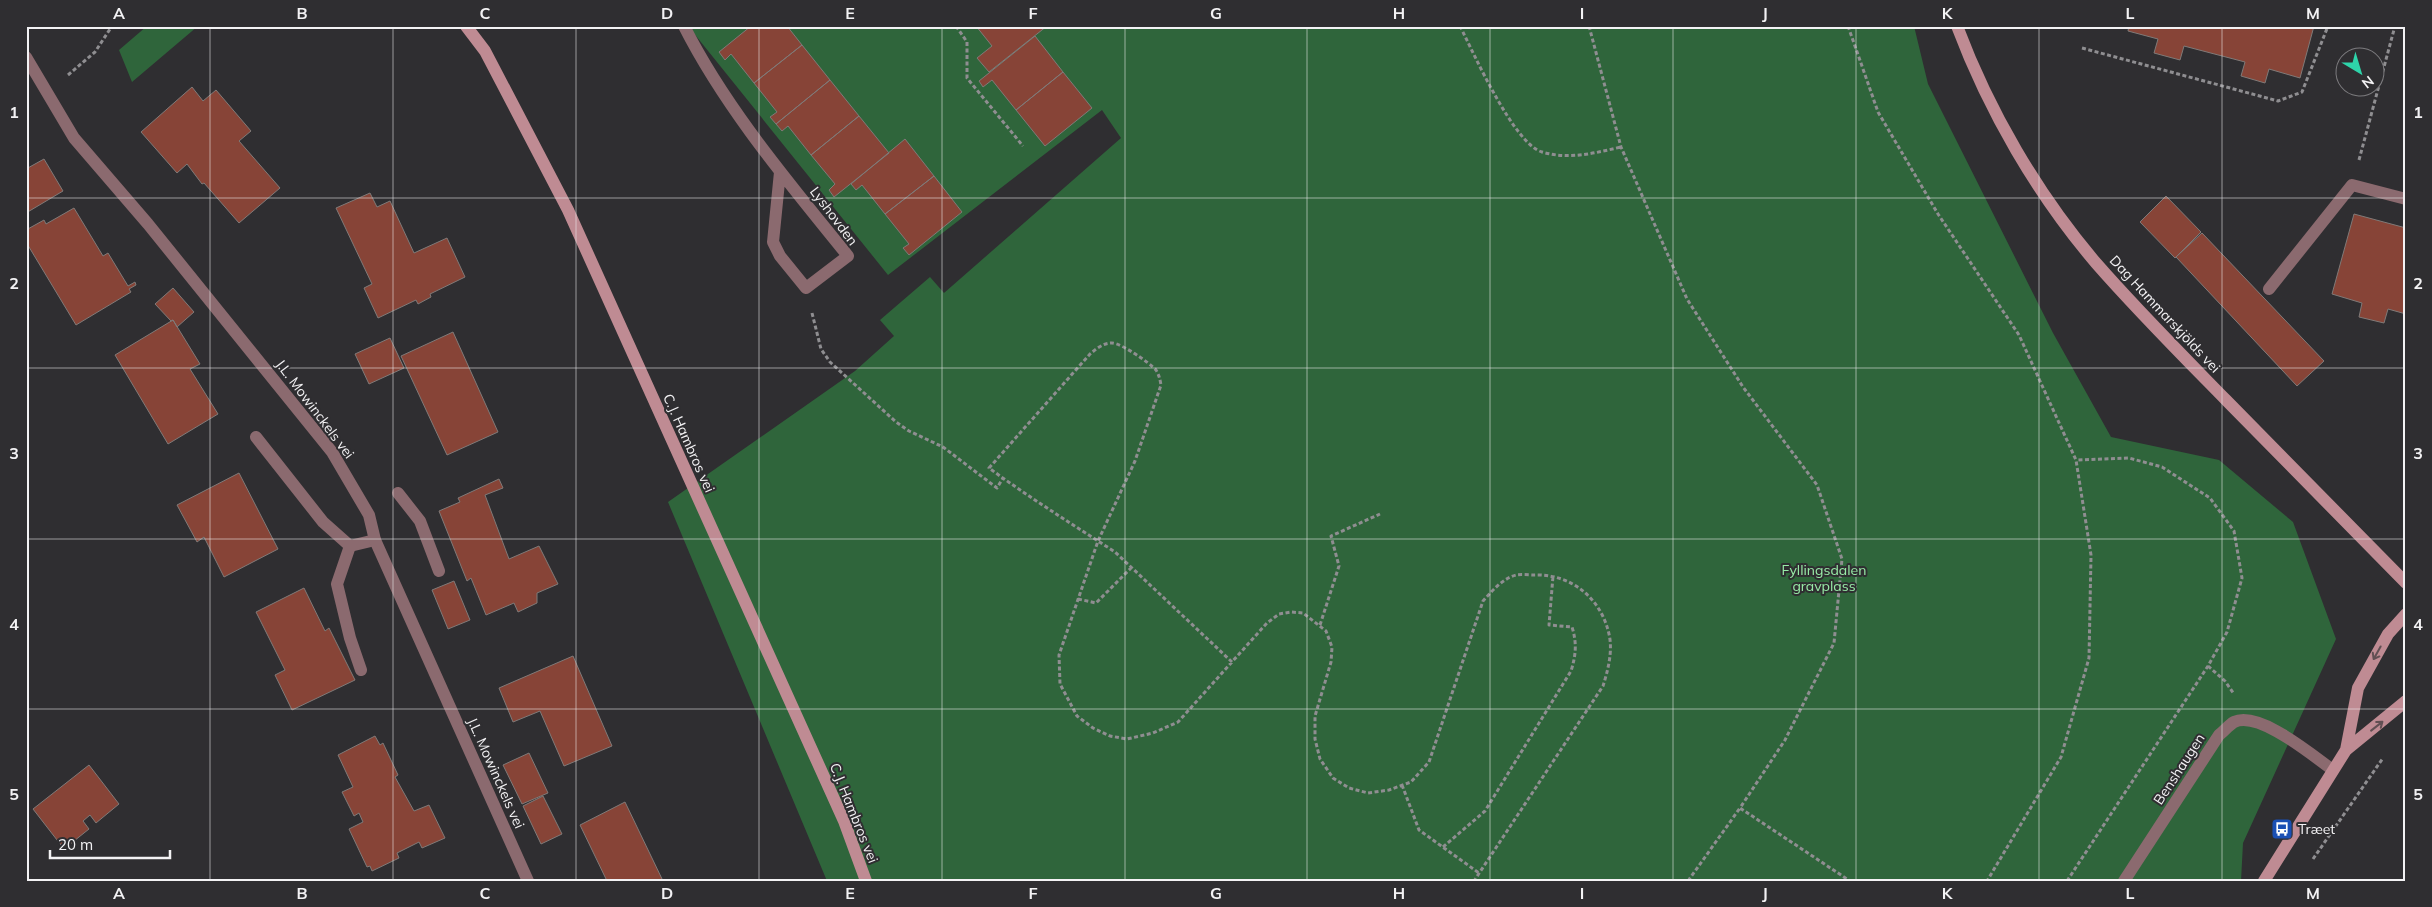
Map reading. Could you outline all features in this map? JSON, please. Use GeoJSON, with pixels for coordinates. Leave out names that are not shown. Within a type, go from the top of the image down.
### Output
{"type":"FeatureCollection","features":[{"type":"Feature","properties":{"kind":"main road","name":"C.J. Hambros vei"},"geometry":{"type":"LineString","coordinates":[[466,26],[485,52],[568,210],[844,821],[866,881]]}},
{"type":"Feature","properties":{"kind":"main road","name":"Dag Hammarskjölds vei"},"geometry":{"type":"LineString","coordinates":[[1957,26],[1973,69],[2012,142],[2050,202],[2095,262],[2152,324],[2406,583]]}},
{"type":"Feature","properties":{"kind":"main road"},"geometry":{"type":"LineString","coordinates":[[2264,881],[2346,750],[2358,688],[2388,634],[2406,614]]}},
{"type":"Feature","properties":{"kind":"main road"},"geometry":{"type":"LineString","coordinates":[[2346,750],[2405,705]]}},
{"type":"Feature","properties":{"kind":"street","name":"Lyshovden"},"geometry":{"type":"LineString","coordinates":[[684,26],[700,57],[780,172],[848,256],[806,288]]}},
{"type":"Feature","properties":{"kind":"street","name":"J.L. Mowinckels vei"},"geometry":{"type":"LineString","coordinates":[[26,57],[74,138],[148,224],[332,452],[369,515],[375,540],[528,881]]}},
{"type":"Feature","properties":{"kind":"street"},"geometry":{"type":"LineString","coordinates":[[780,172],[774,242],[780,256],[806,288]]}},
{"type":"Feature","properties":{"kind":"street"},"geometry":{"type":"LineString","coordinates":[[2270,289],[2352,185],[2406,199]]}},
{"type":"Feature","properties":{"kind":"street"},"geometry":{"type":"LineString","coordinates":[[256,437],[323,522],[350,546]]}},
{"type":"Feature","properties":{"kind":"street"},"geometry":{"type":"LineString","coordinates":[[398,493],[420,521],[439,571]]}},
{"type":"Feature","properties":{"kind":"street"},"geometry":{"type":"LineString","coordinates":[[350,546],[375,540]]}},
{"type":"Feature","properties":{"kind":"street"},"geometry":{"type":"LineString","coordinates":[[350,546],[337,584],[350,638],[362,670]]}},
{"type":"Feature","properties":{"kind":"street"},"geometry":{"type":"LineString","coordinates":[[2252,719],[2266,725],[2334,770]]}},
{"type":"Feature","properties":{"kind":"street","name":"Benshaugen"},"geometry":{"type":"LineString","coordinates":[[2124,881],[2219,734],[2235,721],[2252,719]]}},
{"type":"Feature","properties":{"kind":"path"},"geometry":{"type":"LineString","coordinates":[[48,92],[95,52],[112,26]]}},
{"type":"Feature","properties":{"kind":"path"},"geometry":{"type":"LineString","coordinates":[[956,26],[967,42],[967,78],[1023,146]]}},
{"type":"Feature","properties":{"kind":"path"},"geometry":{"type":"LineString","coordinates":[[1460,26],[1510,121],[1525,142],[1540,152],[1572,156],[1621,147]]}},
{"type":"Feature","properties":{"kind":"path"},"geometry":{"type":"LineString","coordinates":[[1589,26],[1621,147],[1687,299],[1743,387],[1817,485],[1842,559],[1834,643],[1785,740],[1688,881]]}},
{"type":"Feature","properties":{"kind":"path"},"geometry":{"type":"LineString","coordinates":[[1848,26],[1878,112],[1938,214],[2019,335],[2076,460],[2091,555],[2089,658],[2062,757],[1987,881]]}},
{"type":"Feature","properties":{"kind":"path"},"geometry":{"type":"LineString","coordinates":[[2082,48],[2278,101],[2302,92],[2328,26]]}},
{"type":"Feature","properties":{"kind":"path"},"geometry":{"type":"LineString","coordinates":[[2352,185],[2395,26]]}},
{"type":"Feature","properties":{"kind":"path"},"geometry":{"type":"LineString","coordinates":[[806,288],[821,349],[830,362],[910,431],[943,447],[997,488],[1003,478]]}},
{"type":"Feature","properties":{"kind":"path"},"geometry":{"type":"LineString","coordinates":[[1232,662],[1115,552],[1098,541],[1003,478],[989,468],[1090,354],[1100,346],[1111,343],[1122,346],[1155,368],[1160,377],[1161,385],[1135,461],[1098,541],[1059,655],[1060,684],[1077,716],[1093,728],[1110,736],[1127,739],[1152,733],[1178,722],[1232,662],[1267,623],[1279,614],[1303,613],[1326,632],[1332,647],[1331,662],[1315,716],[1315,739],[1320,759],[1333,778],[1349,788],[1368,793],[1389,790],[1411,782],[1429,762],[1483,600],[1499,584],[1517,575],[1553,576],[1573,583],[1594,600],[1609,634],[1610,662],[1603,686],[1474,881]]}},
{"type":"Feature","properties":{"kind":"path"},"geometry":{"type":"LineString","coordinates":[[2067,881],[2208,666],[2226,632],[2242,578],[2234,531],[2210,498],[2162,467],[2129,458],[2076,460]]}},
{"type":"Feature","properties":{"kind":"path"},"geometry":{"type":"LineString","coordinates":[[1320,626],[1339,566],[1331,536],[1380,514]]}},
{"type":"Feature","properties":{"kind":"path"},"geometry":{"type":"LineString","coordinates":[[1078,599],[1096,603],[1131,568]]}},
{"type":"Feature","properties":{"kind":"path"},"geometry":{"type":"LineString","coordinates":[[1443,847],[1485,811],[1571,671],[1576,654],[1576,639],[1572,627],[1550,625],[1553,576]]}},
{"type":"Feature","properties":{"kind":"path"},"geometry":{"type":"LineString","coordinates":[[2208,666],[2225,681],[2252,719]]}},
{"type":"Feature","properties":{"kind":"path"},"geometry":{"type":"LineString","coordinates":[[2310,865],[2386,754]]}},
{"type":"Feature","properties":{"kind":"path"},"geometry":{"type":"LineString","coordinates":[[1402,785],[1419,830],[1480,873]]}},
{"type":"Feature","properties":{"kind":"path"},"geometry":{"type":"LineString","coordinates":[[1740,808],[1850,881]]}},
{"type":"Feature","properties":{"kind":"green space"},"geometry":{"type":"Polygon","coordinates":[[[147,26],[198,26],[132,82],[119,50],[147,26]]]}},
{"type":"Feature","properties":{"kind":"green space","name":"Fyllingsdalen gravplass"},"geometry":{"type":"Polygon","coordinates":[[[688,26],[1914,26],[1928,84],[2053,333],[2111,437],[2219,460],[2293,522],[2336,639],[2243,843],[2241,881],[827,881],[668,502],[855,371],[894,336],[880,320],[930,277],[944,293],[1121,138],[1102,110],[888,275],[688,26]]]}},
{"type":"Feature","properties":{"kind":"building"},"geometry":{"type":"Polygon","coordinates":[[[751,26],[787,26],[802,45],[754,83],[731,54],[725,60],[719,52],[751,26]]]}},
{"type":"Feature","properties":{"kind":"building"},"geometry":{"type":"Polygon","coordinates":[[[976,26],[1047,26],[989,72],[977,58],[992,46],[976,26]]]}},
{"type":"Feature","properties":{"kind":"building"},"geometry":{"type":"Polygon","coordinates":[[[2129,26],[2314,26],[2300,78],[2269,69],[2265,83],[2241,76],[2245,62],[2184,46],[2180,60],[2154,53],[2158,39],[2128,31],[2129,26]]]}},
{"type":"Feature","properties":{"kind":"building"},"geometry":{"type":"Polygon","coordinates":[[[1035,36],[1063,72],[1016,110],[992,80],[983,87],[979,81],[1035,36]]]}},
{"type":"Feature","properties":{"kind":"building"},"geometry":{"type":"Polygon","coordinates":[[[802,45],[830,80],[776,124],[770,117],[777,112],[754,83],[802,45]]]}},
{"type":"Feature","properties":{"kind":"building"},"geometry":{"type":"Polygon","coordinates":[[[1063,72],[1092,108],[1045,146],[1016,110],[1063,72]]]}},
{"type":"Feature","properties":{"kind":"building"},"geometry":{"type":"Polygon","coordinates":[[[830,80],[859,116],[811,155],[788,126],[782,131],[776,124],[830,80]]]}},
{"type":"Feature","properties":{"kind":"building"},"geometry":{"type":"Polygon","coordinates":[[[192,87],[203,101],[216,90],[251,131],[239,141],[280,188],[239,223],[204,183],[202,184],[187,164],[177,173],[141,132],[192,87]]]}},
{"type":"Feature","properties":{"kind":"building"},"geometry":{"type":"Polygon","coordinates":[[[859,116],[889,153],[834,197],[829,190],[835,184],[811,155],[859,116]]]}},
{"type":"Feature","properties":{"kind":"building"},"geometry":{"type":"Polygon","coordinates":[[[905,139],[934,176],[885,214],[862,185],[856,190],[851,184],[905,139]]]}},
{"type":"Feature","properties":{"kind":"building"},"geometry":{"type":"Polygon","coordinates":[[[44,159],[63,191],[26,213],[26,169],[44,159]]]}},
{"type":"Feature","properties":{"kind":"building"},"geometry":{"type":"Polygon","coordinates":[[[934,176],[962,212],[909,255],[903,248],[909,244],[885,214],[934,176]]]}},
{"type":"Feature","properties":{"kind":"building"},"geometry":{"type":"Polygon","coordinates":[[[370,193],[377,207],[390,201],[414,253],[447,238],[465,277],[430,294],[431,297],[418,304],[416,300],[378,318],[364,288],[372,284],[336,208],[370,193]]]}},
{"type":"Feature","properties":{"kind":"building"},"geometry":{"type":"Polygon","coordinates":[[[2166,196],[2201,232],[2175,258],[2140,222],[2166,196]]]}},
{"type":"Feature","properties":{"kind":"building"},"geometry":{"type":"Polygon","coordinates":[[[74,208],[103,256],[108,253],[128,286],[135,282],[136,285],[129,289],[131,292],[76,325],[26,242],[26,230],[44,220],[46,224],[74,208]]]}},
{"type":"Feature","properties":{"kind":"building"},"geometry":{"type":"Polygon","coordinates":[[[2354,214],[2406,228],[2406,314],[2388,309],[2384,323],[2359,317],[2362,303],[2332,294],[2354,214]]]}},
{"type":"Feature","properties":{"kind":"building"},"geometry":{"type":"Polygon","coordinates":[[[2202,233],[2324,361],[2297,386],[2176,257],[2202,233]]]}},
{"type":"Feature","properties":{"kind":"building"},"geometry":{"type":"Polygon","coordinates":[[[173,288],[194,312],[177,327],[173,320],[171,321],[155,304],[173,288]]]}},
{"type":"Feature","properties":{"kind":"building"},"geometry":{"type":"Polygon","coordinates":[[[173,320],[200,364],[190,369],[218,414],[168,444],[115,355],[173,320]]]}},
{"type":"Feature","properties":{"kind":"building"},"geometry":{"type":"Polygon","coordinates":[[[453,332],[498,432],[447,455],[401,356],[453,332]]]}},
{"type":"Feature","properties":{"kind":"building"},"geometry":{"type":"Polygon","coordinates":[[[390,338],[404,368],[369,384],[355,354],[390,338]]]}},
{"type":"Feature","properties":{"kind":"building"},"geometry":{"type":"Polygon","coordinates":[[[239,473],[278,549],[224,577],[204,537],[197,542],[177,505],[239,473]]]}},
{"type":"Feature","properties":{"kind":"building"},"geometry":{"type":"Polygon","coordinates":[[[499,479],[503,488],[485,495],[509,559],[539,546],[558,584],[537,593],[537,603],[518,612],[514,603],[486,615],[471,578],[467,581],[439,511],[460,502],[458,498],[499,479]]]}},
{"type":"Feature","properties":{"kind":"building"},"geometry":{"type":"Polygon","coordinates":[[[454,581],[470,620],[448,629],[432,590],[454,581]]]}},
{"type":"Feature","properties":{"kind":"building"},"geometry":{"type":"Polygon","coordinates":[[[304,588],[325,631],[329,628],[355,680],[292,710],[275,675],[285,670],[256,612],[304,588]]]}},
{"type":"Feature","properties":{"kind":"building"},"geometry":{"type":"Polygon","coordinates":[[[573,656],[612,746],[564,766],[540,711],[513,722],[499,688],[573,656]]]}},
{"type":"Feature","properties":{"kind":"building"},"geometry":{"type":"Polygon","coordinates":[[[375,736],[380,745],[383,743],[398,775],[395,777],[414,811],[429,805],[445,838],[422,848],[419,842],[397,853],[399,858],[372,871],[370,866],[367,867],[349,829],[363,822],[359,813],[354,816],[342,792],[353,787],[338,755],[375,736]]]}},
{"type":"Feature","properties":{"kind":"building"},"geometry":{"type":"Polygon","coordinates":[[[529,753],[548,793],[522,804],[503,765],[529,753]]]}},
{"type":"Feature","properties":{"kind":"building"},"geometry":{"type":"Polygon","coordinates":[[[89,765],[119,804],[96,823],[90,815],[83,821],[89,829],[64,849],[33,809],[89,765]]]}},
{"type":"Feature","properties":{"kind":"building"},"geometry":{"type":"Polygon","coordinates":[[[543,796],[562,834],[541,844],[523,806],[543,796]]]}},
{"type":"Feature","properties":{"kind":"building"},"geometry":{"type":"Polygon","coordinates":[[[625,802],[663,881],[607,881],[580,825],[625,802]]]}},
{"type":"Feature","properties":{"kind":"place","name":"Træet"},"geometry":{"type":"Point","coordinates":[2282,829]}}]}
